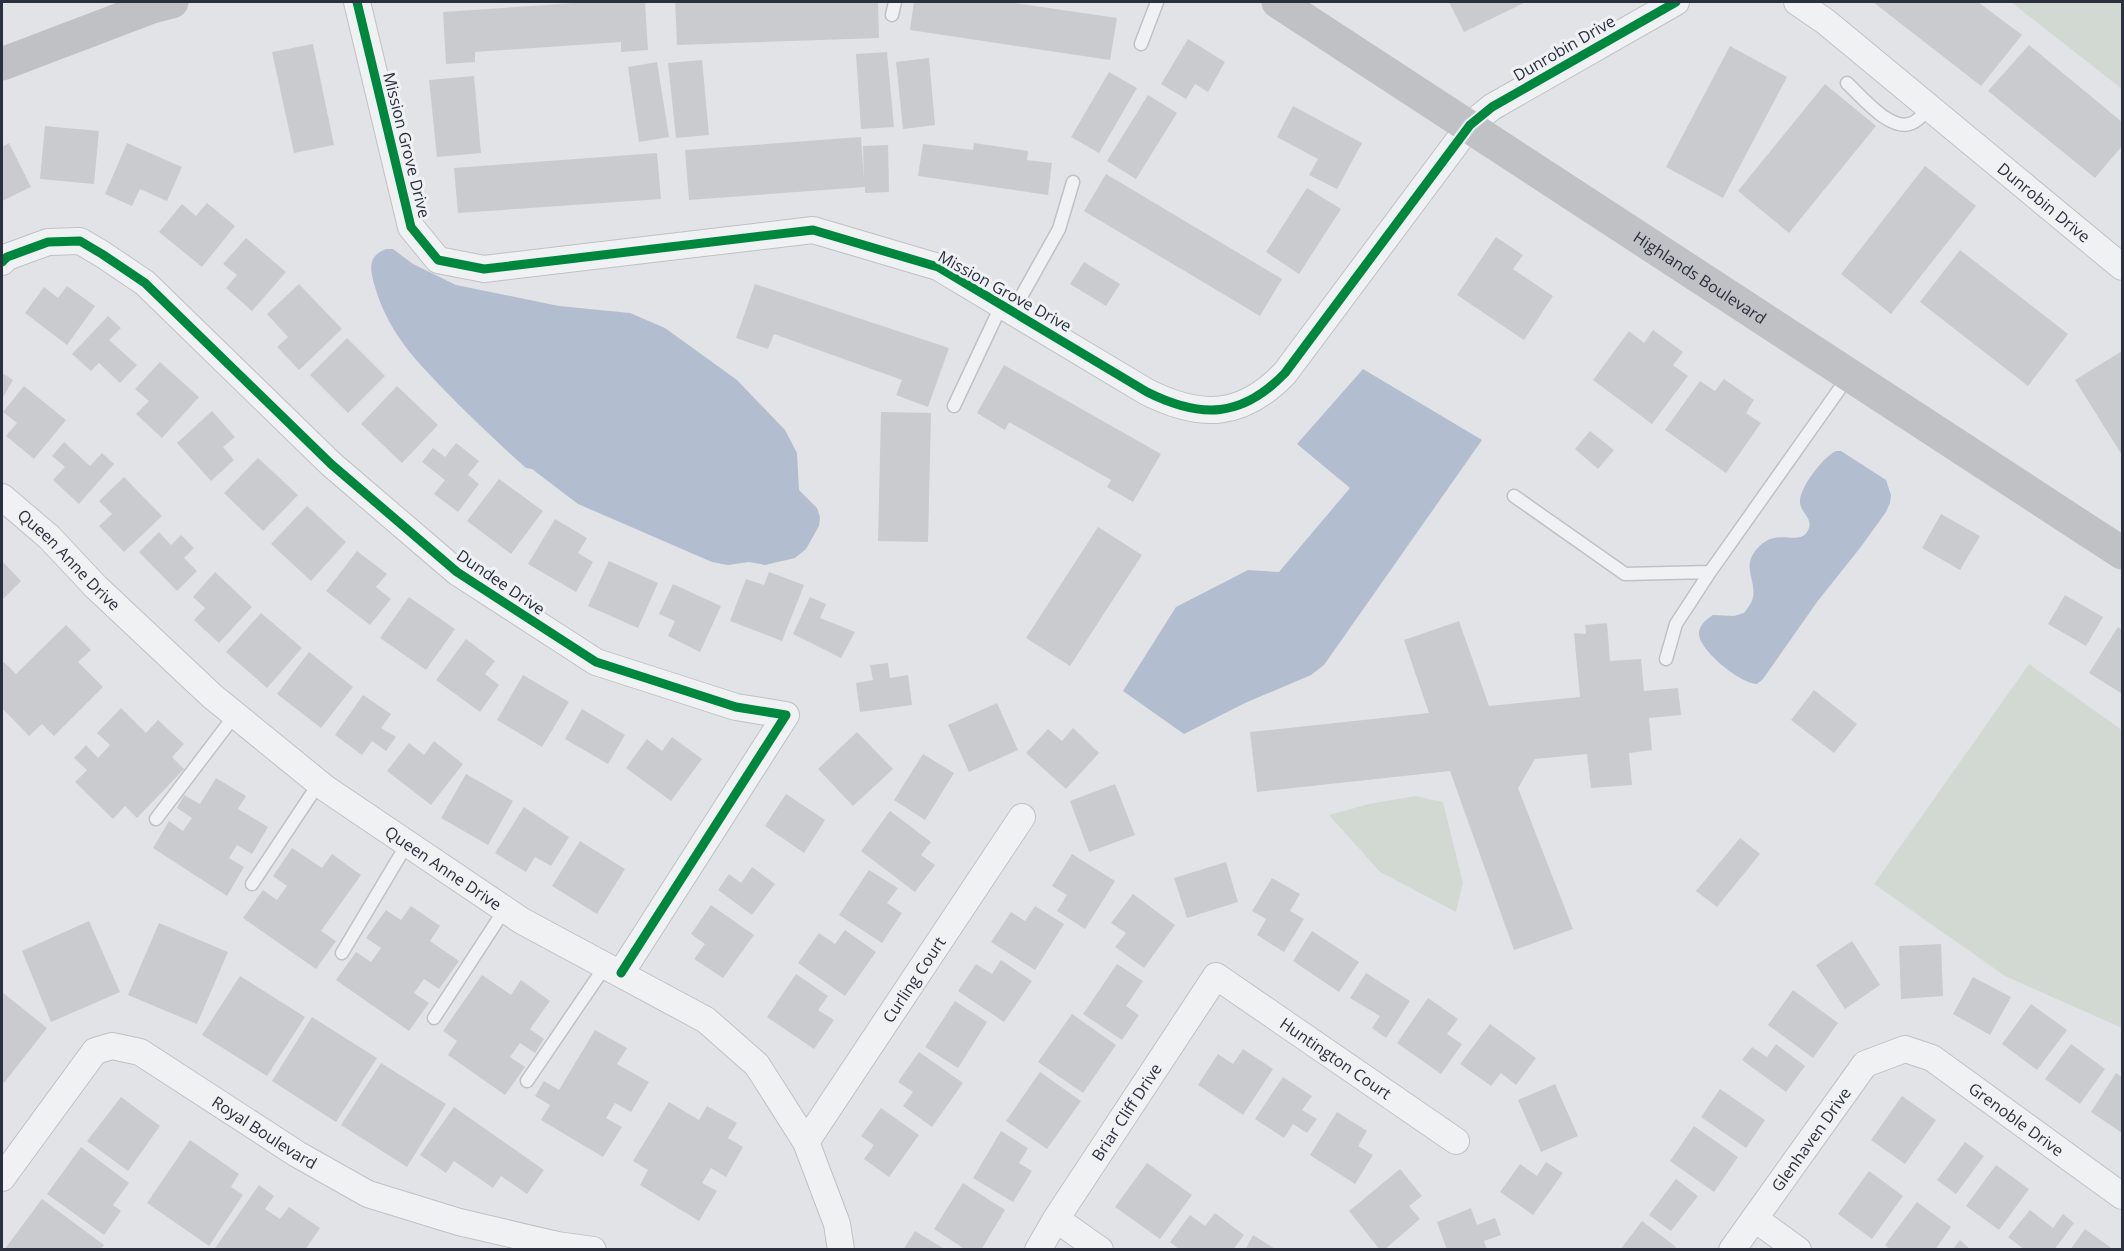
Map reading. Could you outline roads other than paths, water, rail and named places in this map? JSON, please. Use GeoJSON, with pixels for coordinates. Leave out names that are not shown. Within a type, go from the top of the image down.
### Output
{"type":"FeatureCollection","features":[{"type":"Feature","properties":{"kind":"street"},"geometry":{"type":"LineString","coordinates":[[2,64],[152,7],[172,2]]}},
{"type":"Feature","properties":{"kind":"street","name":"Mission Grove Drive"},"geometry":{"type":"LineString","coordinates":[[357,2],[411,227],[438,260],[484,269],[813,230],[938,267],[1167,402],[1206,411],[1240,407],[1272,387],[1285,373],[1470,125]]}},
{"type":"Feature","properties":{"kind":"street","name":"Highlands Boulevard"},"geometry":{"type":"LineString","coordinates":[[1278,2],[1850,373],[2122,553]]}},
{"type":"Feature","properties":{"kind":"street","name":"Dunrobin Drive"},"geometry":{"type":"LineString","coordinates":[[1470,125],[1492,107],[1676,2]]}},
{"type":"Feature","properties":{"kind":"street","name":"Dunrobin Drive"},"geometry":{"type":"LineString","coordinates":[[1797,2],[1812,11],[2122,267]]}},
{"type":"Feature","properties":{"kind":"street","name":"Dundee Drive"},"geometry":{"type":"LineString","coordinates":[[2,262],[7,257],[48,242],[80,241],[145,283],[331,464],[457,572],[596,662],[736,707],[786,715],[614,969]]}},
{"type":"Feature","properties":{"kind":"street","name":"Queen Anne Drive"},"geometry":{"type":"LineString","coordinates":[[2,496],[50,537],[96,587],[212,696],[319,783],[522,921],[706,1020],[757,1065],[806,1142],[837,1224],[841,1250]]}},
{"type":"Feature","properties":{"kind":"street","name":"Curling Court"},"geometry":{"type":"LineString","coordinates":[[806,1142],[1023,817]]}},
{"type":"Feature","properties":{"kind":"street","name":"Huntington Court"},"geometry":{"type":"LineString","coordinates":[[1216,976],[1456,1141]]}},
{"type":"Feature","properties":{"kind":"street","name":"Briar Cliff Drive"},"geometry":{"type":"LineString","coordinates":[[1038,1250],[1216,976]]}},
{"type":"Feature","properties":{"kind":"street","name":"Royal Boulevard"},"geometry":{"type":"LineString","coordinates":[[2,1178],[95,1051],[112,1046],[141,1052],[297,1154],[368,1194],[459,1222],[556,1245],[594,1250]]}},
{"type":"Feature","properties":{"kind":"street","name":"Grenoble Drive"},"geometry":{"type":"LineString","coordinates":[[1905,1049],[1932,1058],[2122,1196]]}},
{"type":"Feature","properties":{"kind":"street","name":"Glenhaven Drive"},"geometry":{"type":"LineString","coordinates":[[1732,1250],[1865,1064],[1905,1049]]}},
{"type":"Feature","properties":{"kind":"street"},"geometry":{"type":"LineString","coordinates":[[1056,1219],[1100,1250]]}},
{"type":"Feature","properties":{"kind":"street"},"geometry":{"type":"LineString","coordinates":[[1755,1219],[1798,1250]]}},
{"type":"Feature","properties":{"kind":"lane"},"geometry":{"type":"LineString","coordinates":[[892,15],[895,2]]}},
{"type":"Feature","properties":{"kind":"lane"},"geometry":{"type":"LineString","coordinates":[[1141,44],[1157,2]]}},
{"type":"Feature","properties":{"kind":"lane"},"geometry":{"type":"LineString","coordinates":[[1847,82],[1887,120],[1901,125],[1912,123],[1930,108]]}},
{"type":"Feature","properties":{"kind":"lane"},"geometry":{"type":"LineString","coordinates":[[954,406],[1008,308],[1059,229],[1073,182]]}},
{"type":"Feature","properties":{"kind":"lane"},"geometry":{"type":"LineString","coordinates":[[1666,658],[1676,624],[1850,373]]}},
{"type":"Feature","properties":{"kind":"lane"},"geometry":{"type":"LineString","coordinates":[[1514,496],[1625,574],[1710,572]]}},
{"type":"Feature","properties":{"kind":"lane"},"geometry":{"type":"LineString","coordinates":[[156,819],[235,715]]}},
{"type":"Feature","properties":{"kind":"lane"},"geometry":{"type":"LineString","coordinates":[[252,884],[319,783]]}},
{"type":"Feature","properties":{"kind":"lane"},"geometry":{"type":"LineString","coordinates":[[342,953],[407,844]]}},
{"type":"Feature","properties":{"kind":"lane"},"geometry":{"type":"LineString","coordinates":[[434,1018],[505,909]]}},
{"type":"Feature","properties":{"kind":"lane"},"geometry":{"type":"LineString","coordinates":[[527,1082],[614,969]]}},
{"type":"Feature","properties":{"kind":"water"},"geometry":{"type":"Polygon","coordinates":[[[386,249],[393,249],[413,264],[456,285],[559,306],[630,313],[665,328],[737,380],[785,430],[797,453],[799,490],[817,508],[820,517],[819,526],[806,549],[795,558],[765,565],[749,562],[728,565],[712,562],[578,504],[532,469],[526,468],[459,405],[420,364],[399,337],[382,306],[372,275],[373,260],[376,255],[386,249]]]}},
{"type":"Feature","properties":{"kind":"water"},"geometry":{"type":"Polygon","coordinates":[[[1363,369],[1482,440],[1324,665],[1311,675],[1245,703],[1184,734],[1123,691],[1176,607],[1248,570],[1279,572],[1350,488],[1297,444],[1363,369]]]}},
{"type":"Feature","properties":{"kind":"water"},"geometry":{"type":"Polygon","coordinates":[[[1836,451],[1841,451],[1886,480],[1891,495],[1890,503],[1886,512],[1817,602],[1763,679],[1757,684],[1750,683],[1731,672],[1713,657],[1701,640],[1700,627],[1713,615],[1734,616],[1747,610],[1754,592],[1750,571],[1752,556],[1767,540],[1797,538],[1807,532],[1810,524],[1801,507],[1800,497],[1813,474],[1825,459],[1836,451]]]}}]}
